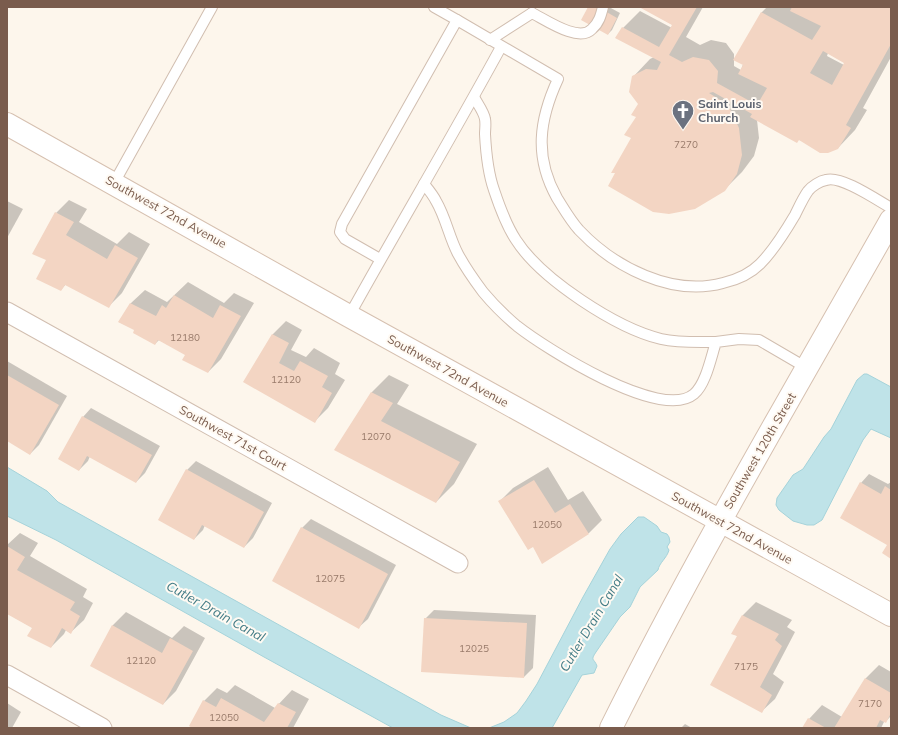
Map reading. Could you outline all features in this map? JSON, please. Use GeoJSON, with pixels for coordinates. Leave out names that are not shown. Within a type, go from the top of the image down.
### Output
{"type":"FeatureCollection","features":[{"type":"Feature","properties":{"kind":"street","name":"Southwest 72nd Avenue"},"geometry":{"type":"LineString","coordinates":[[7,124],[349,316],[891,615]]}},
{"type":"Feature","properties":{"kind":"street","name":"Southwest 120th Street"},"geometry":{"type":"LineString","coordinates":[[611,728],[672,608],[891,220]]}},
{"type":"Feature","properties":{"kind":"street","name":"Southwest 71st Court"},"geometry":{"type":"LineString","coordinates":[[7,312],[458,563]]}},
{"type":"Feature","properties":{"kind":"street"},"geometry":{"type":"LineString","coordinates":[[7,675],[102,728]]}},
{"type":"Feature","properties":{"kind":"lane"},"geometry":{"type":"LineString","coordinates":[[114,183],[212,7]]}},
{"type":"Feature","properties":{"kind":"lane"},"geometry":{"type":"LineString","coordinates":[[434,7],[558,79],[549,100],[541,139],[542,156],[553,191],[565,212],[579,230],[596,245],[621,263],[646,276],[670,285],[690,287],[713,286],[747,274],[760,264],[774,246],[789,225],[809,190],[827,179],[848,184],[891,208]]}},
{"type":"Feature","properties":{"kind":"lane"},"geometry":{"type":"LineString","coordinates":[[490,40],[532,10],[569,32],[582,35],[591,31],[599,21],[603,7]]}},
{"type":"Feature","properties":{"kind":"lane"},"geometry":{"type":"LineString","coordinates":[[380,259],[345,239],[340,232],[342,224],[457,20]]}},
{"type":"Feature","properties":{"kind":"lane"},"geometry":{"type":"LineString","coordinates":[[349,316],[501,47]]}},
{"type":"Feature","properties":{"kind":"lane"},"geometry":{"type":"LineString","coordinates":[[474,97],[485,118],[488,162],[503,216],[516,240],[529,258],[558,285],[612,318],[637,331],[678,342],[716,342],[739,339],[759,340],[808,368]]}},
{"type":"Feature","properties":{"kind":"lane"},"geometry":{"type":"LineString","coordinates":[[424,184],[436,202],[459,254],[484,293],[500,310],[527,333],[558,354],[592,373],[646,396],[664,400],[683,399],[694,395],[701,385],[716,342]]}},
{"type":"Feature","properties":{"kind":"water"},"geometry":{"type":"Polygon","coordinates":[[[864,374],[867,374],[891,387],[891,438],[871,429],[863,440],[822,520],[814,525],[807,525],[793,521],[779,510],[776,505],[777,498],[793,475],[803,469],[831,429],[857,380],[864,374]]]}},
{"type":"Feature","properties":{"kind":"water","name":"Cutler Drain Canal"},"geometry":{"type":"Polygon","coordinates":[[[7,467],[47,491],[58,502],[441,715],[471,728],[393,728],[56,540],[7,516],[7,467]]]}},
{"type":"Feature","properties":{"kind":"water","name":"Cutler Drain Canal"},"geometry":{"type":"Polygon","coordinates":[[[638,517],[644,517],[657,526],[661,532],[667,534],[670,542],[667,547],[669,550],[658,570],[640,587],[630,607],[620,617],[594,655],[593,659],[597,666],[594,673],[582,675],[552,728],[489,728],[504,722],[517,713],[526,701],[537,684],[610,549],[621,534],[638,517]]]}},
{"type":"Feature","properties":{"kind":"building"},"geometry":{"type":"Polygon","coordinates":[[[588,7],[598,7],[617,18],[608,35],[581,20],[588,7]]]}},
{"type":"Feature","properties":{"kind":"building"},"geometry":{"type":"Polygon","coordinates":[[[639,7],[697,7],[669,55],[682,62],[693,57],[709,60],[718,71],[717,83],[757,105],[767,88],[738,74],[743,65],[733,60],[761,12],[812,40],[821,26],[790,11],[792,7],[891,7],[891,44],[846,125],[851,128],[838,149],[828,153],[820,153],[799,140],[797,143],[750,117],[752,114],[713,92],[709,93],[728,105],[739,128],[742,155],[737,174],[725,191],[695,209],[669,214],[653,212],[608,186],[615,173],[611,173],[631,138],[624,135],[636,117],[631,115],[638,104],[629,92],[632,76],[646,69],[657,70],[661,62],[615,38],[622,27],[659,47],[672,25],[639,7]],[[823,51],[810,73],[832,85],[844,63],[823,51]]]}},
{"type":"Feature","properties":{"kind":"building"},"geometry":{"type":"Polygon","coordinates":[[[55,212],[74,222],[66,235],[107,259],[115,245],[138,258],[109,308],[65,285],[61,291],[36,279],[46,260],[32,254],[55,212]]]}},
{"type":"Feature","properties":{"kind":"building"},"geometry":{"type":"Polygon","coordinates":[[[174,295],[213,318],[220,305],[241,316],[208,373],[182,360],[185,355],[158,340],[155,345],[133,333],[134,330],[118,322],[130,303],[156,316],[162,305],[166,308],[174,295]]]}},
{"type":"Feature","properties":{"kind":"building"},"geometry":{"type":"Polygon","coordinates":[[[272,334],[289,343],[279,363],[294,371],[300,361],[328,376],[322,387],[332,393],[315,423],[243,382],[272,334]]]}},
{"type":"Feature","properties":{"kind":"building"},"geometry":{"type":"Polygon","coordinates":[[[7,375],[59,405],[30,455],[7,441],[7,375]]]}},
{"type":"Feature","properties":{"kind":"building"},"geometry":{"type":"Polygon","coordinates":[[[371,392],[393,403],[381,421],[460,462],[436,503],[334,450],[371,392]]]}},
{"type":"Feature","properties":{"kind":"building"},"geometry":{"type":"Polygon","coordinates":[[[82,416],[152,455],[136,483],[87,456],[79,471],[58,459],[82,416]]]}},
{"type":"Feature","properties":{"kind":"building"},"geometry":{"type":"Polygon","coordinates":[[[186,469],[264,512],[244,548],[202,525],[194,540],[158,520],[186,469]]]}},
{"type":"Feature","properties":{"kind":"building"},"geometry":{"type":"Polygon","coordinates":[[[534,480],[555,513],[570,504],[589,534],[542,564],[533,547],[528,550],[498,501],[534,480]]]}},
{"type":"Feature","properties":{"kind":"building"},"geometry":{"type":"Polygon","coordinates":[[[860,482],[881,494],[885,486],[891,490],[891,559],[882,553],[887,545],[840,518],[860,482]]]}},
{"type":"Feature","properties":{"kind":"building"},"geometry":{"type":"Polygon","coordinates":[[[301,527],[388,574],[359,629],[272,581],[301,527]]]}},
{"type":"Feature","properties":{"kind":"building"},"geometry":{"type":"Polygon","coordinates":[[[7,546],[25,557],[17,570],[75,602],[70,610],[80,616],[71,634],[62,628],[51,648],[27,636],[32,628],[7,614],[7,546]]]}},
{"type":"Feature","properties":{"kind":"building"},"geometry":{"type":"Polygon","coordinates":[[[742,615],[779,634],[775,640],[782,646],[760,687],[772,695],[762,713],[710,685],[737,636],[731,634],[742,615]]]}},
{"type":"Feature","properties":{"kind":"building"},"geometry":{"type":"Polygon","coordinates":[[[424,618],[527,623],[524,678],[421,672],[424,618]]]}},
{"type":"Feature","properties":{"kind":"building"},"geometry":{"type":"Polygon","coordinates":[[[112,625],[162,653],[170,638],[193,651],[163,705],[90,666],[112,625]]]}},
{"type":"Feature","properties":{"kind":"building"},"geometry":{"type":"Polygon","coordinates":[[[865,678],[891,693],[891,713],[886,723],[880,720],[876,728],[834,728],[865,678]]]}},
{"type":"Feature","properties":{"kind":"building"},"geometry":{"type":"Polygon","coordinates":[[[221,698],[264,722],[278,703],[296,712],[287,728],[192,728],[189,726],[203,700],[216,707],[221,698]]]}},
{"type":"Feature","properties":{"kind":"building"},"geometry":{"type":"Polygon","coordinates":[[[808,718],[826,728],[802,728],[808,718]]]}},
{"type":"Feature","properties":{"kind":"place","name":"Saint Louis Church"},"geometry":{"type":"Point","coordinates":[683,130]}}]}
